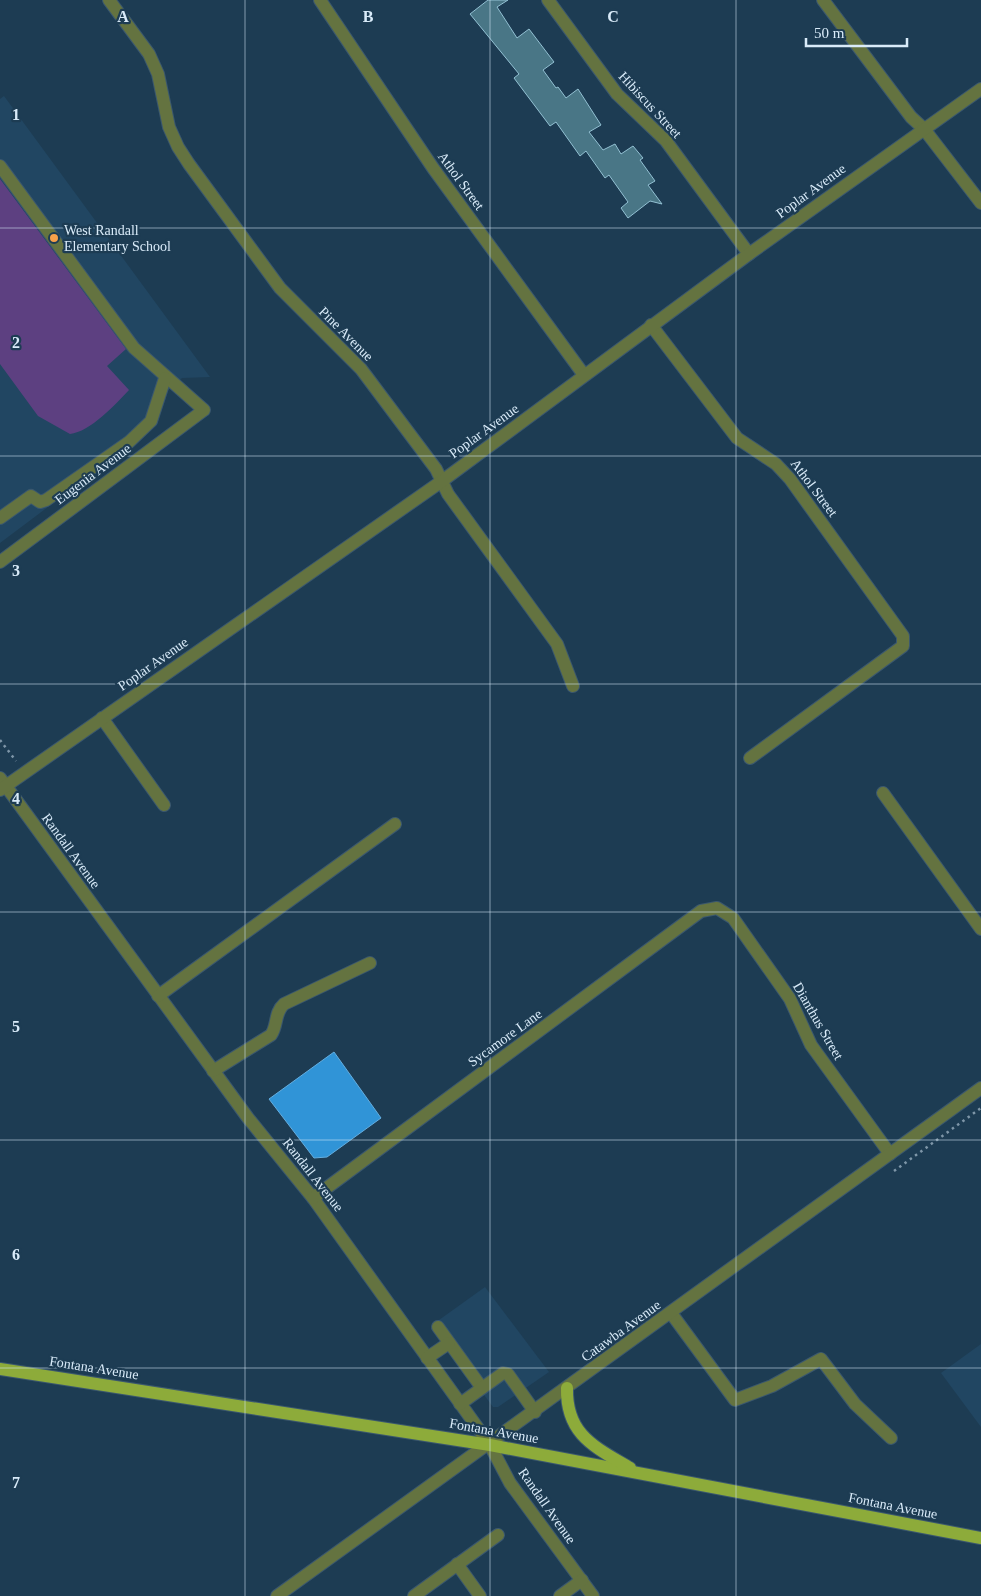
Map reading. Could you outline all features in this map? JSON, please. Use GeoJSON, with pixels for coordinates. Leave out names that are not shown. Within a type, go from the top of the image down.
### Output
{"type":"FeatureCollection","features":[{"type":"Feature","properties":{"kind":"main road","name":"Fontana Avenue"},"geometry":{"type":"LineString","coordinates":[[0,1368],[490,1444],[981,1538]]}},
{"type":"Feature","properties":{"kind":"main road"},"geometry":{"type":"LineString","coordinates":[[567,1388],[566,1407],[576,1430],[599,1448],[637,1472]]}},
{"type":"Feature","properties":{"kind":"street","name":"Pine Avenue"},"geometry":{"type":"LineString","coordinates":[[109,0],[149,54],[158,74],[169,127],[189,164],[280,288],[361,369],[436,469],[448,494],[557,644],[572,686]]}},
{"type":"Feature","properties":{"kind":"street","name":"Athol Street"},"geometry":{"type":"LineString","coordinates":[[320,0],[433,168],[584,375]]}},
{"type":"Feature","properties":{"kind":"street","name":"Hibiscus Street"},"geometry":{"type":"LineString","coordinates":[[548,0],[617,94],[666,141],[749,254]]}},
{"type":"Feature","properties":{"kind":"street"},"geometry":{"type":"LineString","coordinates":[[823,0],[911,117],[924,129],[981,203]]}},
{"type":"Feature","properties":{"kind":"street","name":"Poplar Avenue"},"geometry":{"type":"LineString","coordinates":[[2,785],[102,718],[442,481],[651,325],[981,89]]}},
{"type":"Feature","properties":{"kind":"street"},"geometry":{"type":"LineString","coordinates":[[0,166],[134,348],[166,378],[151,421],[129,442],[46,500],[40,502],[31,496],[0,518]]}},
{"type":"Feature","properties":{"kind":"street","name":"Athol Street"},"geometry":{"type":"LineString","coordinates":[[651,325],[737,438],[776,464],[790,479],[903,636],[903,646],[750,758]]}},
{"type":"Feature","properties":{"kind":"street","name":"Eugenia Avenue"},"geometry":{"type":"LineString","coordinates":[[0,562],[204,410],[166,378]]}},
{"type":"Feature","properties":{"kind":"street"},"geometry":{"type":"LineString","coordinates":[[102,718],[164,805]]}},
{"type":"Feature","properties":{"kind":"street","name":"Randall Avenue"},"geometry":{"type":"LineString","coordinates":[[2,785],[248,1118],[313,1198],[490,1444],[510,1483],[585,1590]]}},
{"type":"Feature","properties":{"kind":"street"},"geometry":{"type":"LineString","coordinates":[[882,793],[981,929]]}},
{"type":"Feature","properties":{"kind":"street"},"geometry":{"type":"LineString","coordinates":[[158,996],[395,824]]}},
{"type":"Feature","properties":{"kind":"street","name":"Dianthus Street"},"geometry":{"type":"LineString","coordinates":[[717,908],[733,918],[790,999],[811,1045],[890,1154]]}},
{"type":"Feature","properties":{"kind":"street","name":"Sycamore Lane"},"geometry":{"type":"LineString","coordinates":[[313,1198],[701,911],[717,908]]}},
{"type":"Feature","properties":{"kind":"street"},"geometry":{"type":"LineString","coordinates":[[213,1071],[270,1035],[274,1030],[277,1010],[284,1004],[370,963]]}},
{"type":"Feature","properties":{"kind":"street","name":"Catawba Avenue"},"geometry":{"type":"LineString","coordinates":[[277,1596],[535,1412],[981,1088]]}},
{"type":"Feature","properties":{"kind":"street"},"geometry":{"type":"LineString","coordinates":[[671,1313],[735,1400],[772,1386],[821,1359],[855,1404],[892,1438]]}},
{"type":"Feature","properties":{"kind":"street"},"geometry":{"type":"LineString","coordinates":[[438,1328],[482,1388]]}},
{"type":"Feature","properties":{"kind":"street"},"geometry":{"type":"LineString","coordinates":[[427,1358],[449,1343]]}},
{"type":"Feature","properties":{"kind":"street"},"geometry":{"type":"LineString","coordinates":[[460,1404],[503,1373],[508,1374],[535,1412]]}},
{"type":"Feature","properties":{"kind":"street"},"geometry":{"type":"LineString","coordinates":[[414,1596],[498,1535]]}},
{"type":"Feature","properties":{"kind":"street"},"geometry":{"type":"LineString","coordinates":[[457,1564],[480,1596]]}},
{"type":"Feature","properties":{"kind":"street"},"geometry":{"type":"LineString","coordinates":[[560,1596],[585,1590]]}},
{"type":"Feature","properties":{"kind":"path"},"geometry":{"type":"LineString","coordinates":[[0,740],[16,761]]}},
{"type":"Feature","properties":{"kind":"path"},"geometry":{"type":"LineString","coordinates":[[894,1171],[981,1108]]}},
{"type":"Feature","properties":{"kind":"shaded area","name":"West Randall Elementary School"},"geometry":{"type":"Polygon","coordinates":[[[4,96],[210,377],[182,378],[167,391],[157,425],[0,543],[0,99],[4,96]]]}},
{"type":"Feature","properties":{"kind":"shaded area"},"geometry":{"type":"Polygon","coordinates":[[[0,179],[126,349],[107,366],[129,390],[94,423],[78,432],[70,434],[38,416],[0,364],[0,179]]]}},
{"type":"Feature","properties":{"kind":"shaded area"},"geometry":{"type":"Polygon","coordinates":[[[485,1287],[549,1372],[498,1407],[493,1407],[432,1325],[485,1287]]]}},
{"type":"Feature","properties":{"kind":"shaded area"},"geometry":{"type":"Polygon","coordinates":[[[981,1344],[981,1427],[941,1373],[981,1344]]]}},
{"type":"Feature","properties":{"kind":"water"},"geometry":{"type":"Polygon","coordinates":[[[334,1052],[381,1118],[327,1157],[314,1158],[269,1099],[334,1052]]]}},
{"type":"Feature","properties":{"kind":"building"},"geometry":{"type":"Polygon","coordinates":[[[488,0],[508,0],[497,7],[517,38],[529,29],[554,62],[543,70],[566,98],[578,89],[601,125],[589,132],[603,150],[615,144],[621,154],[633,146],[643,158],[640,160],[655,181],[648,185],[662,204],[650,201],[628,218],[621,208],[628,202],[609,175],[605,178],[586,151],[580,156],[556,122],[550,126],[514,78],[519,74],[470,14],[488,0]]]}},
{"type":"Feature","properties":{"kind":"place","name":"West Randall Elementary School"},"geometry":{"type":"Point","coordinates":[54,238]}}]}
